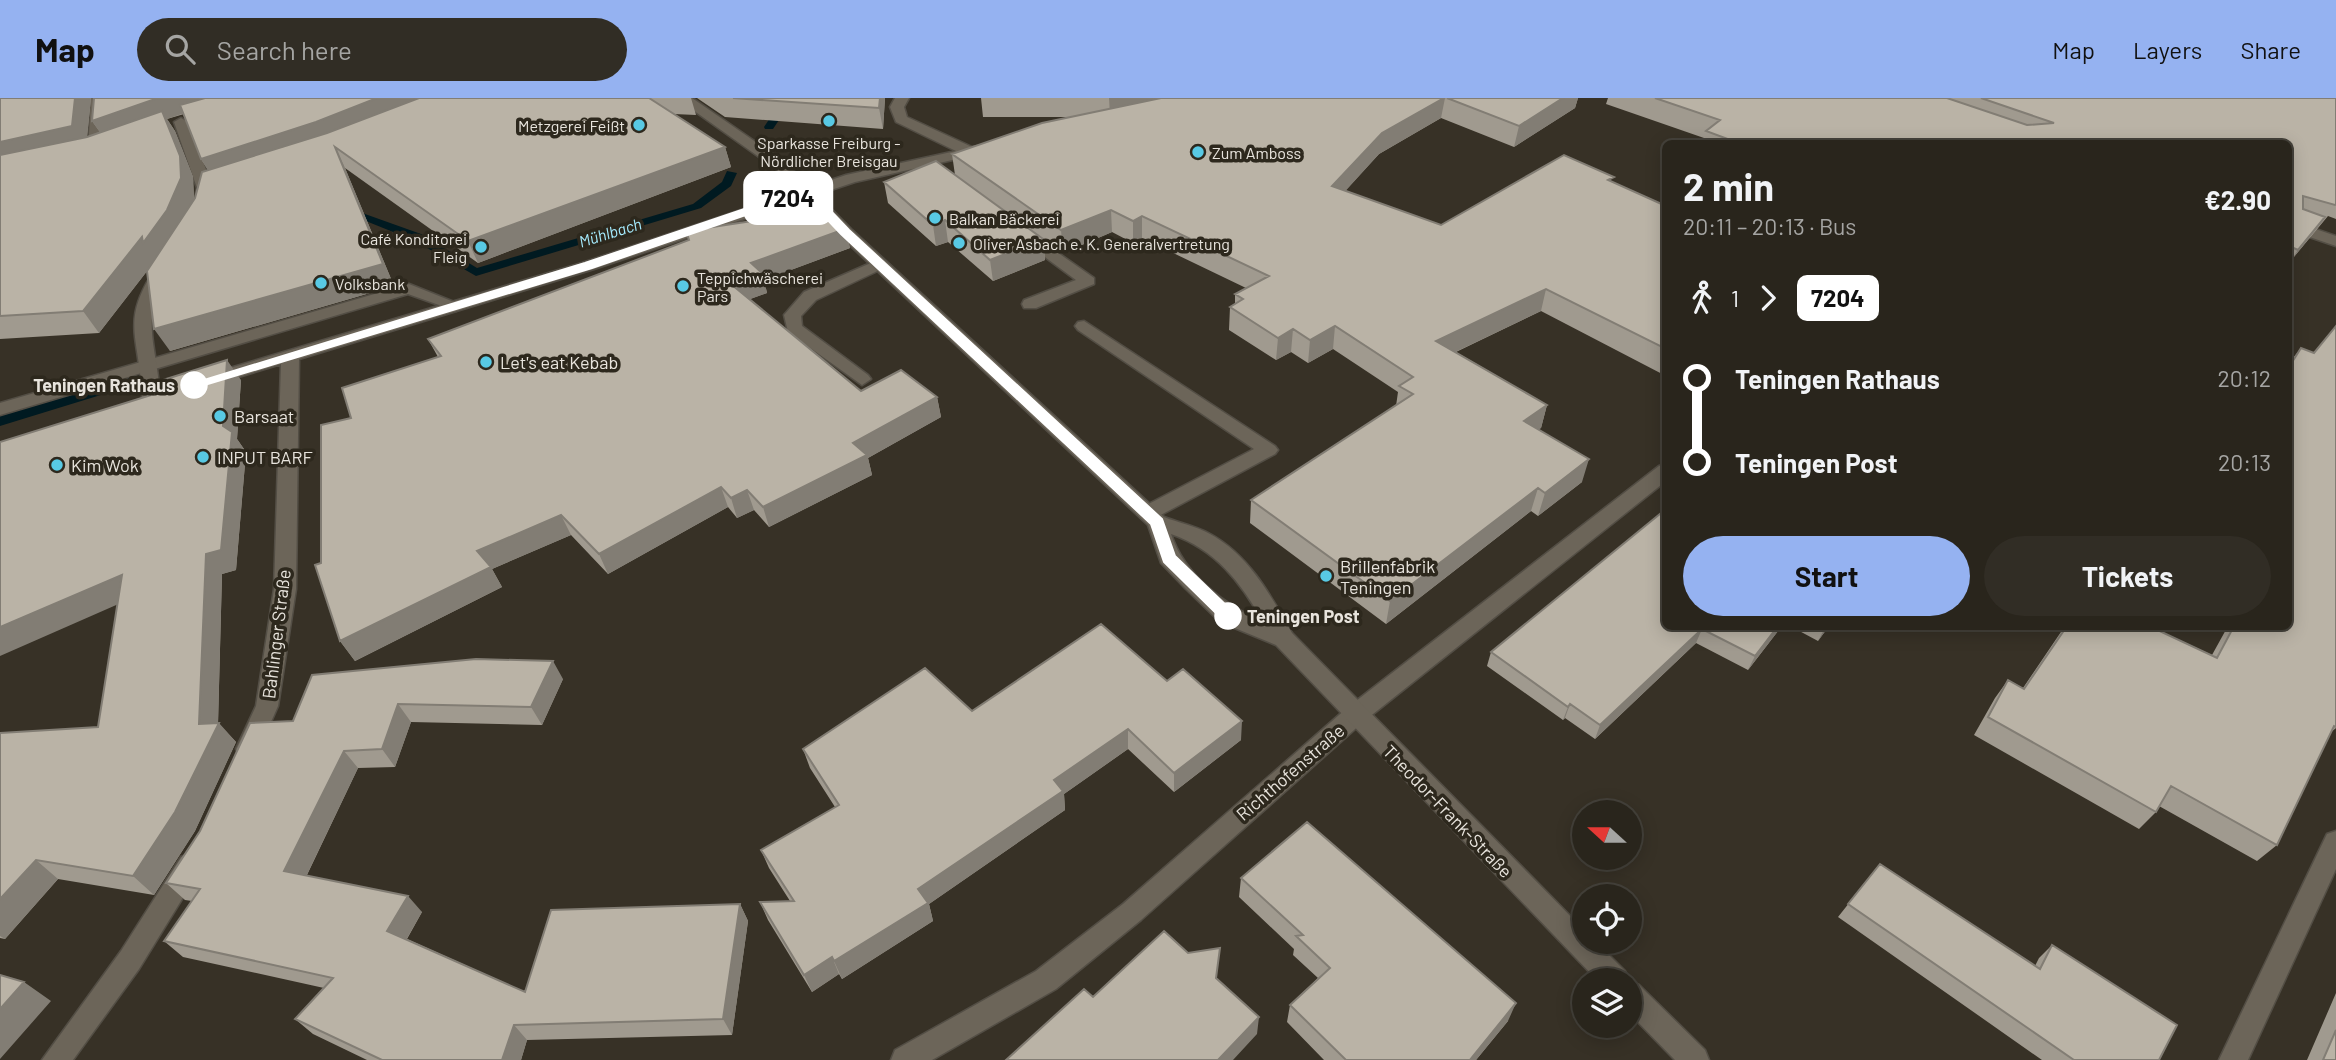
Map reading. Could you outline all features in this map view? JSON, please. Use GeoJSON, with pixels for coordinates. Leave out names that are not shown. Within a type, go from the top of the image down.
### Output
{"type":"FeatureCollection","features":[{"type":"Feature","properties":{"kind":"street"},"geometry":{"type":"LineString","coordinates":[[95,152],[98,98]]}},
{"type":"Feature","properties":{"kind":"street","name":"Theodor-Frank-Straße"},"geometry":{"type":"LineString","coordinates":[[683,98],[768,156],[1152,518],[1204,540],[1239,570],[1258,592],[1284,639],[1603,968]]}},
{"type":"Feature","properties":{"kind":"street"},"geometry":{"type":"LineString","coordinates":[[902,98],[897,107],[901,120],[970,152]]}},
{"type":"Feature","properties":{"kind":"street"},"geometry":{"type":"LineString","coordinates":[[181,123],[209,190],[197,217]]}},
{"type":"Feature","properties":{"kind":"street"},"geometry":{"type":"LineString","coordinates":[[194,385],[588,266],[806,191],[924,161],[995,147]]}},
{"type":"Feature","properties":{"kind":"street"},"geometry":{"type":"LineString","coordinates":[[924,161],[946,177]]}},
{"type":"Feature","properties":{"kind":"street"},"geometry":{"type":"LineString","coordinates":[[1011,225],[1088,281],[1030,304]]}},
{"type":"Feature","properties":{"kind":"street"},"geometry":{"type":"LineString","coordinates":[[2292,226],[2336,241]]}},
{"type":"Feature","properties":{"kind":"street"},"geometry":{"type":"LineString","coordinates":[[172,391],[145,400],[148,367],[139,320],[148,288],[178,248]]}},
{"type":"Feature","properties":{"kind":"street"},"geometry":{"type":"LineString","coordinates":[[862,379],[794,328],[792,315],[810,296],[880,264]]}},
{"type":"Feature","properties":{"kind":"street"},"geometry":{"type":"LineString","coordinates":[[0,408],[409,289],[456,306]]}},
{"type":"Feature","properties":{"kind":"street"},"geometry":{"type":"LineString","coordinates":[[1084,326],[1268,450],[1152,518]]}},
{"type":"Feature","properties":{"kind":"street","name":"Bahlinger Straße"},"geometry":{"type":"LineString","coordinates":[[240,766],[267,706],[285,589],[290,358]]}},
{"type":"Feature","properties":{"kind":"street","name":"Richthofenstraße"},"geometry":{"type":"LineString","coordinates":[[905,1060],[1045,980],[1132,912],[1355,715],[1662,474]]}},
{"type":"Feature","properties":{"kind":"street","name":"Theodor-Frank-Straße"},"geometry":{"type":"LineString","coordinates":[[1152,518],[1168,558],[1201,592],[1228,616],[1284,639]]}},
{"type":"Feature","properties":{"kind":"street"},"geometry":{"type":"LineString","coordinates":[[2233,1060],[2336,842]]}},
{"type":"Feature","properties":{"kind":"street"},"geometry":{"type":"LineString","coordinates":[[56,1060],[130,960],[199,850]]}},
{"type":"Feature","properties":{"kind":"street"},"geometry":{"type":"LineString","coordinates":[[1642,1007],[1695,1060]]}},
{"type":"Feature","properties":{"kind":"building"},"geometry":{"type":"Polygon","coordinates":[[[0,98],[75,98],[72,126],[0,142],[0,98]]]}},
{"type":"Feature","properties":{"kind":"building"},"geometry":{"type":"Polygon","coordinates":[[[94,98],[158,98],[92,121],[94,98]]]}},
{"type":"Feature","properties":{"kind":"building"},"geometry":{"type":"Polygon","coordinates":[[[205,98],[377,98],[316,122],[201,159],[180,105],[205,98]]]}},
{"type":"Feature","properties":{"kind":"building"},"geometry":{"type":"Polygon","coordinates":[[[419,98],[649,98],[725,147],[468,241],[335,147],[383,264],[154,329],[147,271],[195,198],[202,172],[327,133],[419,98]]]}},
{"type":"Feature","properties":{"kind":"building"},"geometry":{"type":"Polygon","coordinates":[[[733,98],[880,98],[879,108],[733,98]]]}},
{"type":"Feature","properties":{"kind":"building"},"geometry":{"type":"Polygon","coordinates":[[[1161,98],[1444,98],[1382,133],[1332,186],[1441,225],[1564,155],[1614,177],[1608,180],[1662,204],[1662,347],[1546,289],[1436,341],[1547,405],[1524,421],[1589,459],[1545,493],[1538,488],[1390,601],[1251,500],[1413,394],[1399,386],[1413,377],[1335,326],[1310,340],[1293,329],[1278,338],[1230,307],[1243,299],[1235,294],[1269,276],[1142,216],[1133,221],[1111,210],[1061,230],[952,154],[1042,123],[1161,98]]]}},
{"type":"Feature","properties":{"kind":"building"},"geometry":{"type":"Polygon","coordinates":[[[1447,98],[1563,98],[1519,126],[1447,98]]]}},
{"type":"Feature","properties":{"kind":"building"},"geometry":{"type":"Polygon","coordinates":[[[1655,98],[1947,98],[2027,125],[2054,123],[1981,98],[2336,98],[2336,204],[2303,196],[2303,209],[2325,217],[2298,250],[2292,247],[2292,140],[1730,140],[1706,131],[1720,120],[1655,98]]]}},
{"type":"Feature","properties":{"kind":"building"},"geometry":{"type":"Polygon","coordinates":[[[162,111],[180,156],[181,178],[167,210],[143,243],[142,237],[83,311],[0,316],[0,155],[87,137],[162,111]]]}},
{"type":"Feature","properties":{"kind":"building"},"geometry":{"type":"Polygon","coordinates":[[[936,161],[1043,239],[990,260],[945,220],[933,225],[884,182],[936,161]]]}},
{"type":"Feature","properties":{"kind":"building"},"geometry":{"type":"Polygon","coordinates":[[[826,210],[845,229],[751,263],[762,273],[731,284],[861,391],[901,370],[937,397],[853,443],[867,455],[763,507],[747,490],[731,498],[721,487],[599,554],[561,515],[477,551],[491,567],[340,641],[315,565],[321,563],[321,425],[351,418],[342,388],[441,356],[428,339],[689,240],[686,231],[826,210]]]}},
{"type":"Feature","properties":{"kind":"building"},"geometry":{"type":"Polygon","coordinates":[[[2336,326],[2336,727],[2334,726],[2277,845],[2171,786],[2156,812],[1988,717],[2008,680],[2024,689],[2064,630],[2158,630],[2217,658],[2232,630],[2292,630],[2292,362],[2301,348],[2314,353],[2336,326]]]}},
{"type":"Feature","properties":{"kind":"building"},"geometry":{"type":"Polygon","coordinates":[[[227,360],[223,426],[232,432],[221,550],[206,554],[199,724],[219,723],[175,812],[133,876],[36,860],[0,899],[0,733],[98,727],[122,575],[0,627],[0,442],[164,391],[163,380],[227,360]]]}},
{"type":"Feature","properties":{"kind":"building"},"geometry":{"type":"Polygon","coordinates":[[[1662,512],[1662,630],[1701,630],[1600,725],[1570,704],[1568,707],[1491,652],[1662,512]]]}},
{"type":"Feature","properties":{"kind":"building"},"geometry":{"type":"Polygon","coordinates":[[[1101,624],[1167,681],[1183,669],[1242,721],[1174,773],[1128,729],[1054,780],[1063,791],[918,889],[928,903],[834,961],[832,957],[804,975],[760,902],[794,901],[761,850],[839,805],[803,749],[925,668],[972,711],[1101,624]]]}},
{"type":"Feature","properties":{"kind":"building"},"geometry":{"type":"Polygon","coordinates":[[[1704,630],[1775,630],[1755,656],[1704,630]]]}},
{"type":"Feature","properties":{"kind":"building"},"geometry":{"type":"Polygon","coordinates":[[[476,659],[553,661],[531,707],[398,704],[382,749],[344,751],[284,871],[408,896],[387,931],[525,992],[551,910],[740,904],[723,1019],[514,1025],[502,1060],[382,1060],[295,1019],[333,978],[164,941],[200,889],[166,883],[200,831],[250,723],[293,721],[312,675],[476,659]]]}},
{"type":"Feature","properties":{"kind":"building"},"geometry":{"type":"Polygon","coordinates":[[[1307,822],[1516,1003],[1470,1060],[1346,1060],[1290,1005],[1330,968],[1296,936],[1303,935],[1241,878],[1307,822]]]}},
{"type":"Feature","properties":{"kind":"building"},"geometry":{"type":"Polygon","coordinates":[[[1880,864],[2040,969],[2052,945],[2177,1025],[2159,1060],[2074,1060],[1848,904],[1880,864]]]}},
{"type":"Feature","properties":{"kind":"building"},"geometry":{"type":"Polygon","coordinates":[[[1164,931],[1188,953],[1220,948],[1216,978],[1259,1017],[1218,1060],[1006,1060],[1084,989],[1093,997],[1164,931]]]}},
{"type":"Feature","properties":{"kind":"building"},"geometry":{"type":"Polygon","coordinates":[[[0,975],[24,982],[0,1009],[0,975]]]}},
{"type":"Feature","properties":{"kind":"building"},"geometry":{"type":"Polygon","coordinates":[[[2336,1030],[2336,1060],[2323,1060],[2336,1030]]]}},
{"type":"Feature","properties":{"kind":"waterway","name":"Mühlbach"},"geometry":{"type":"LineString","coordinates":[[769,127],[780,111]]}},
{"type":"Feature","properties":{"kind":"waterway","name":"Mühlbach"},"geometry":{"type":"LineString","coordinates":[[347,211],[417,237],[476,272],[697,206],[727,184],[731,173]]}},
{"type":"Feature","properties":{"kind":"waterway","name":"Mühlbach"},"geometry":{"type":"LineString","coordinates":[[0,421],[138,379]]}},
{"type":"Feature","properties":{"kind":"bus line","name":"7204"},"geometry":{"type":"LineString","coordinates":[[194,385],[588,266],[806,191],[845,232],[1157,522],[1168,558],[1228,616]]}},
{"type":"Feature","properties":{"kind":"place","name":"Sparkasse Freiburg - Nördlicher Breisgau"},"geometry":{"type":"Point","coordinates":[829,121]}},
{"type":"Feature","properties":{"kind":"place","name":"Metzgerei Feißt"},"geometry":{"type":"Point","coordinates":[639,125]}},
{"type":"Feature","properties":{"kind":"place","name":"Zum Amboss"},"geometry":{"type":"Point","coordinates":[1198,152]}},
{"type":"Feature","properties":{"kind":"place","name":"Balkan Bäckerei"},"geometry":{"type":"Point","coordinates":[935,218]}},
{"type":"Feature","properties":{"kind":"place","name":"Oliver Asbach e. K. Generalvertretung"},"geometry":{"type":"Point","coordinates":[959,243]}},
{"type":"Feature","properties":{"kind":"place","name":"Café Konditorei Fleig"},"geometry":{"type":"Point","coordinates":[481,247]}},
{"type":"Feature","properties":{"kind":"place","name":"Volksbank"},"geometry":{"type":"Point","coordinates":[321,283]}},
{"type":"Feature","properties":{"kind":"place","name":"Teppichwäscherei Pars"},"geometry":{"type":"Point","coordinates":[683,286]}},
{"type":"Feature","properties":{"kind":"place","name":"Let's eat Kebab"},"geometry":{"type":"Point","coordinates":[486,362]}},
{"type":"Feature","properties":{"kind":"place","name":"Teningen Rathaus"},"geometry":{"type":"Point","coordinates":[194,385]}},
{"type":"Feature","properties":{"kind":"place","name":"Barsaat"},"geometry":{"type":"Point","coordinates":[220,416]}},
{"type":"Feature","properties":{"kind":"place","name":"INPUT BARF"},"geometry":{"type":"Point","coordinates":[203,457]}},
{"type":"Feature","properties":{"kind":"place","name":"Kim Wok"},"geometry":{"type":"Point","coordinates":[57,465]}},
{"type":"Feature","properties":{"kind":"place","name":"Brillenfabrik Teningen"},"geometry":{"type":"Point","coordinates":[1326,576]}},
{"type":"Feature","properties":{"kind":"place","name":"Teningen Post"},"geometry":{"type":"Point","coordinates":[1228,616]}}]}
